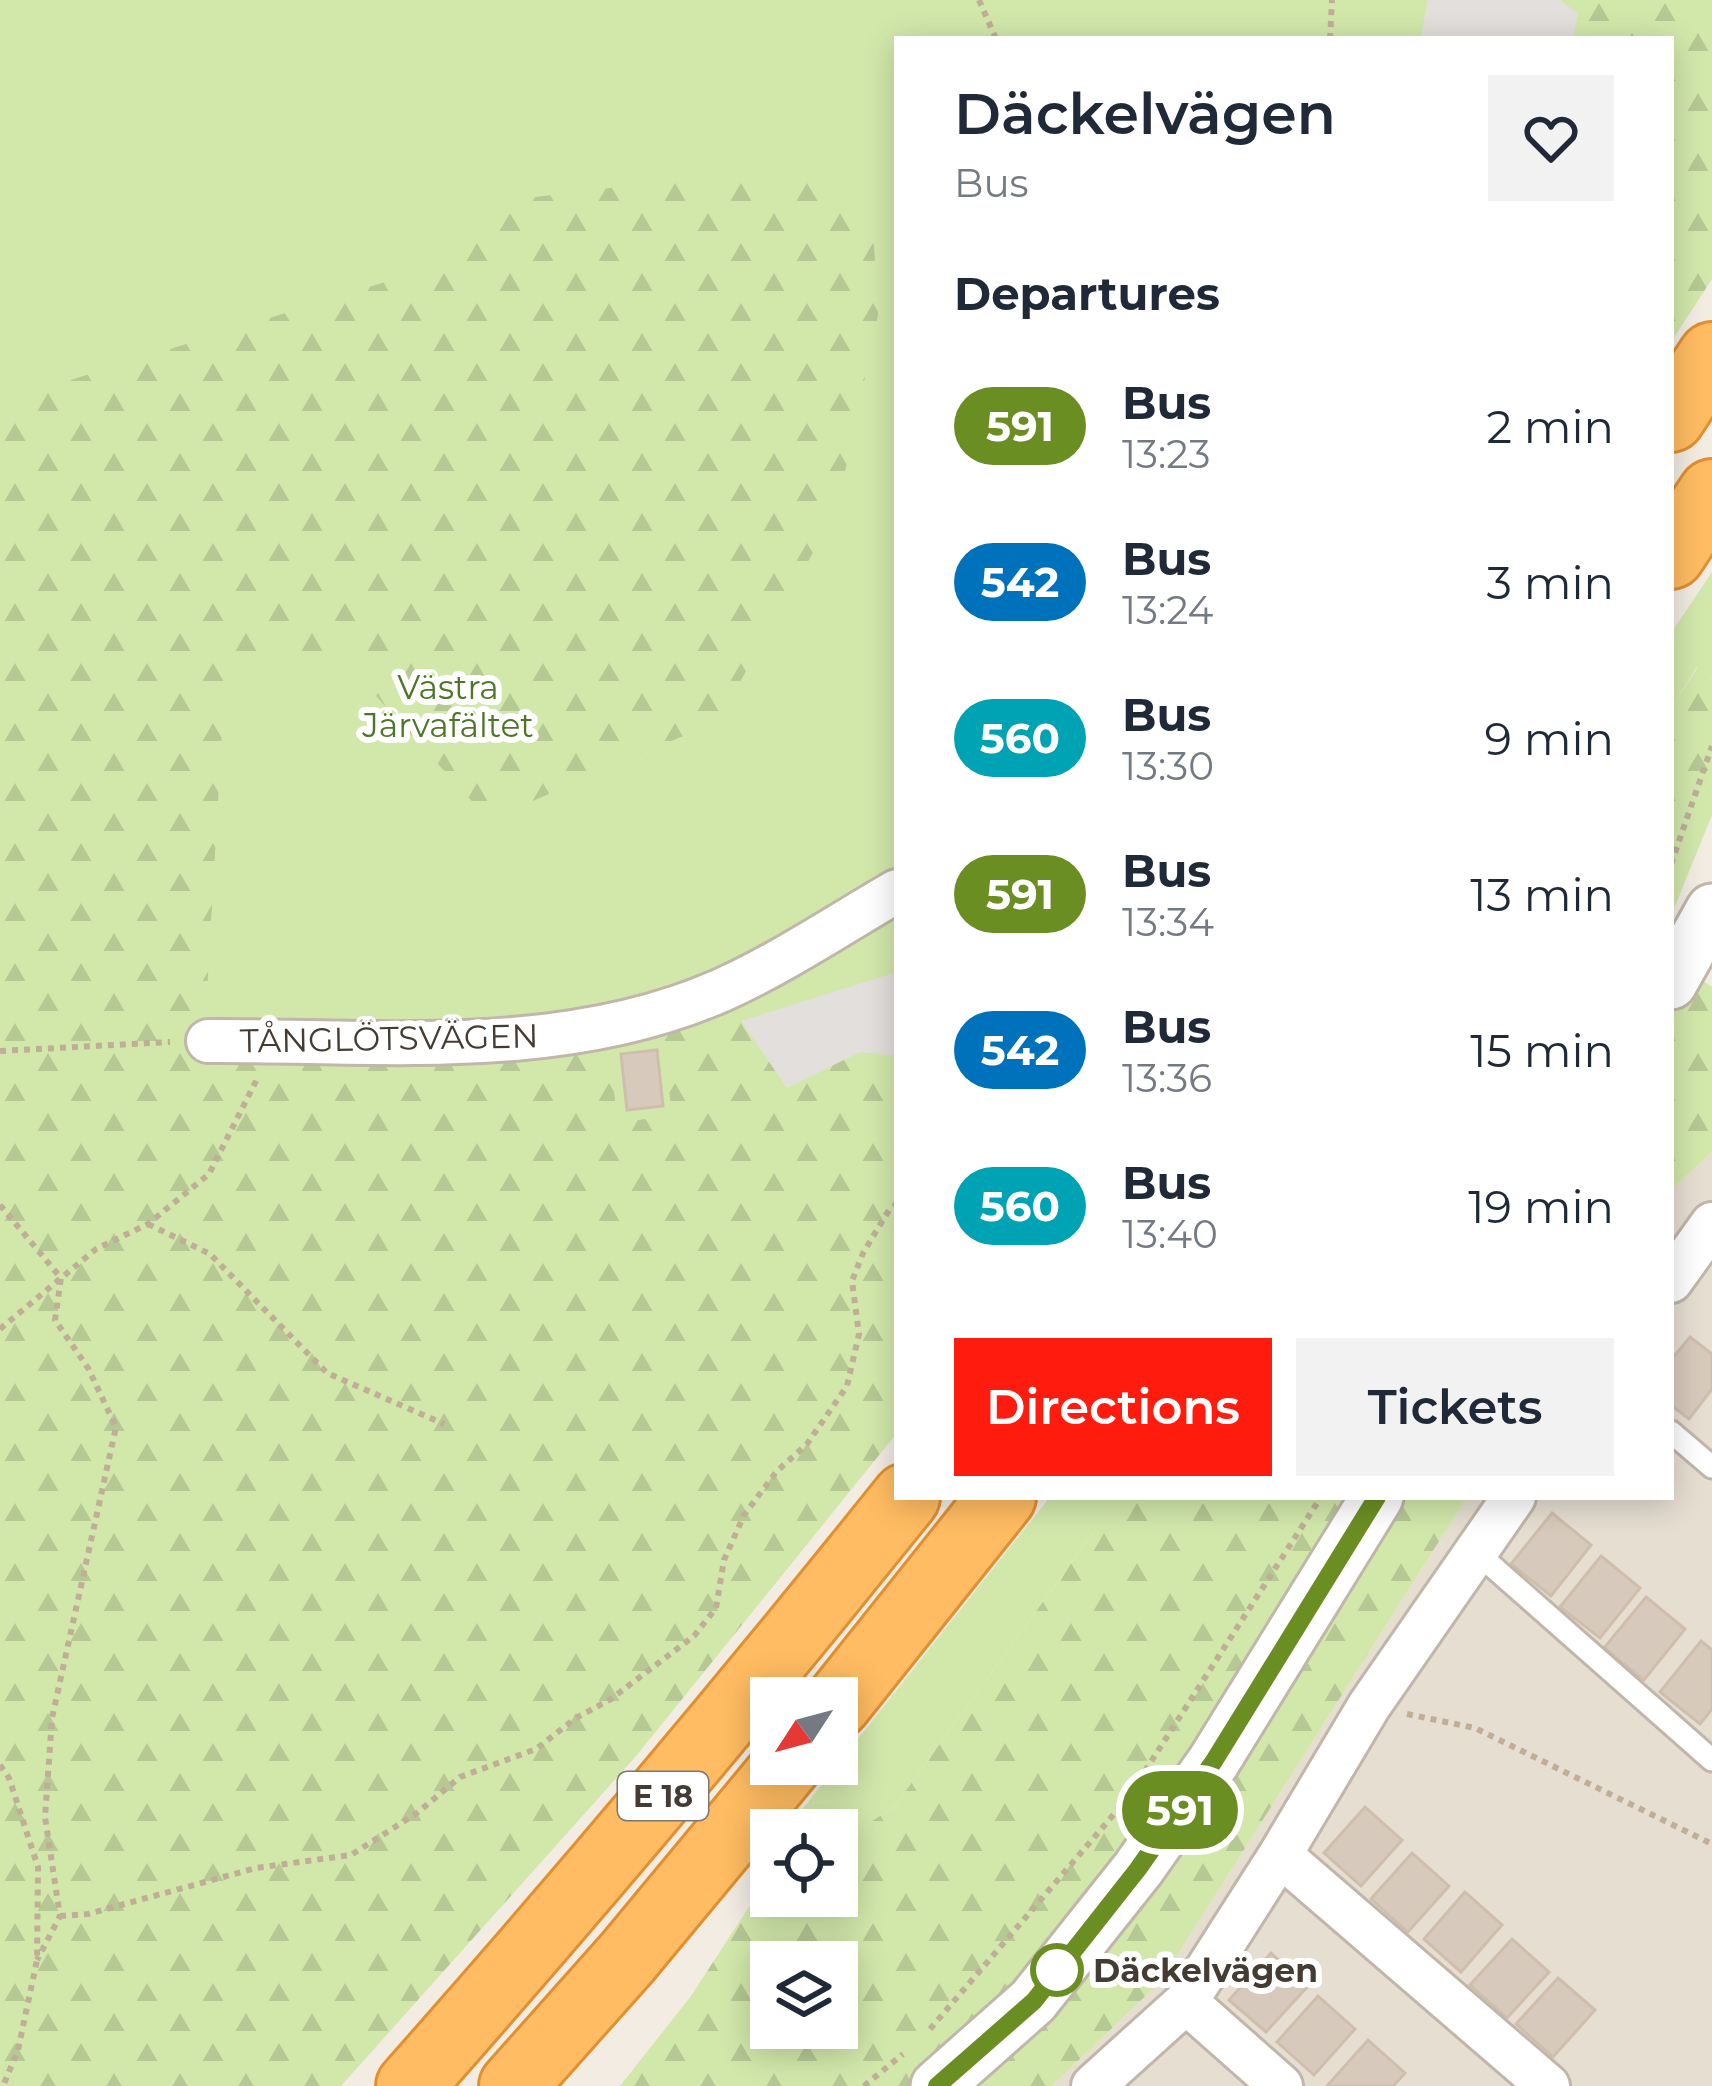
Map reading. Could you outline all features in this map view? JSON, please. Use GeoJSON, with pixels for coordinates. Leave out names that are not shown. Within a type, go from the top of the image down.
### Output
{"type":"FeatureCollection","features":[{"type":"Feature","properties":{"kind":"highway"},"geometry":{"type":"LineString","coordinates":[[1674,413],[1712,356]]}},
{"type":"Feature","properties":{"kind":"highway"},"geometry":{"type":"LineString","coordinates":[[1674,550],[1712,493]]}},
{"type":"Feature","properties":{"kind":"highway","name":"E 18"},"geometry":{"type":"LineString","coordinates":[[410,2086],[663,1795],[904,1500]]}},
{"type":"Feature","properties":{"kind":"highway"},"geometry":{"type":"LineString","coordinates":[[858,1678],[1000,1500]]}},
{"type":"Feature","properties":{"kind":"highway","name":"E 18"},"geometry":{"type":"LineString","coordinates":[[513,2086],[771,1785]]}},
{"type":"Feature","properties":{"kind":"street","name":"TÅNGLÖTSVÄGEN"},"geometry":{"type":"LineString","coordinates":[[208,1041],[525,1040],[627,1020],[727,988],[894,893]]}},
{"type":"Feature","properties":{"kind":"street"},"geometry":{"type":"LineString","coordinates":[[1674,978],[1712,910]]}},
{"type":"Feature","properties":{"kind":"street"},"geometry":{"type":"LineString","coordinates":[[1674,1277],[1712,1224]]}},
{"type":"Feature","properties":{"kind":"street"},"geometry":{"type":"LineString","coordinates":[[922,2059],[1034,2001],[1138,1869],[1214,1761],[1375,1500]]}},
{"type":"Feature","properties":{"kind":"street"},"geometry":{"type":"LineString","coordinates":[[1093,2086],[1186,2002],[1369,1706],[1512,1500]]}},
{"type":"Feature","properties":{"kind":"street"},"geometry":{"type":"LineString","coordinates":[[1280,1855],[1548,2086]]}},
{"type":"Feature","properties":{"kind":"street"},"geometry":{"type":"LineString","coordinates":[[1186,2002],[1281,2086]]}},
{"type":"Feature","properties":{"kind":"lane"},"geometry":{"type":"LineString","coordinates":[[1674,1435],[1712,1467]]}},
{"type":"Feature","properties":{"kind":"lane"},"geometry":{"type":"LineString","coordinates":[[1475,1551],[1712,1760]]}},
{"type":"Feature","properties":{"kind":"path"},"geometry":{"type":"LineString","coordinates":[[979,0],[995,36]]}},
{"type":"Feature","properties":{"kind":"path"},"geometry":{"type":"LineString","coordinates":[[1330,36],[1332,0]]}},
{"type":"Feature","properties":{"kind":"path"},"geometry":{"type":"LineString","coordinates":[[1674,855],[1712,746]]}},
{"type":"Feature","properties":{"kind":"path"},"geometry":{"type":"LineString","coordinates":[[0,1329],[96,1249],[148,1224],[208,1174],[275,1040]]}},
{"type":"Feature","properties":{"kind":"path"},"geometry":{"type":"LineString","coordinates":[[0,1051],[208,1041]]}},
{"type":"Feature","properties":{"kind":"path"},"geometry":{"type":"LineString","coordinates":[[0,1205],[61,1278],[55,1320],[88,1368],[116,1426],[52,1718],[45,1817],[60,1916],[37,1960]]}},
{"type":"Feature","properties":{"kind":"path"},"geometry":{"type":"LineString","coordinates":[[60,1916],[88,1914],[256,1868],[351,1855],[417,1814],[460,1777],[536,1749],[576,1718],[611,1700],[694,1636],[716,1608],[724,1560],[743,1515],[777,1471],[807,1444],[847,1386],[859,1334],[852,1281],[863,1252],[894,1206]]}},
{"type":"Feature","properties":{"kind":"path"},"geometry":{"type":"LineString","coordinates":[[148,1224],[210,1254],[327,1373],[444,1424]]}},
{"type":"Feature","properties":{"kind":"path"},"geometry":{"type":"LineString","coordinates":[[864,2086],[922,2059],[1127,1798],[1319,1500]]}},
{"type":"Feature","properties":{"kind":"path"},"geometry":{"type":"LineString","coordinates":[[1369,1706],[1475,1728],[1712,1844]]}},
{"type":"Feature","properties":{"kind":"path"},"geometry":{"type":"LineString","coordinates":[[0,1765],[9,1778],[38,1867],[37,1960],[18,2050],[3,2086]]}},
{"type":"Feature","properties":{"kind":"shaded area"},"geometry":{"type":"Polygon","coordinates":[[[1428,0],[1560,0],[1578,14],[1574,36],[1421,36],[1428,0]]]}},
{"type":"Feature","properties":{"kind":"shaded area"},"geometry":{"type":"Polygon","coordinates":[[[894,973],[894,1056],[860,1052],[787,1088],[741,1021],[894,973]]]}},
{"type":"Feature","properties":{"kind":"shaded area"},"geometry":{"type":"Polygon","coordinates":[[[1712,1152],[1712,2086],[1052,2086],[1161,1981],[1465,1500],[1674,1500],[1674,1187],[1712,1152]]]}},
{"type":"Feature","properties":{"kind":"green space","name":"Västra Järvafältet"},"geometry":{"type":"Polygon","coordinates":[[[0,0],[1712,0],[1674,36],[894,36],[894,1289],[0,2086],[0,0]]]}},
{"type":"Feature","properties":{"kind":"green space"},"geometry":{"type":"Polygon","coordinates":[[[1560,0],[1712,0],[1712,279],[1674,337],[1674,36],[1574,36],[1577,15],[1560,0]]]}},
{"type":"Feature","properties":{"kind":"green space","name":"Västra Järvafältet"},"geometry":{"type":"Polygon","coordinates":[[[685,179],[808,183],[873,229],[878,315],[837,510],[718,721],[489,820],[345,662],[226,663],[203,1062],[607,1039],[618,1123],[672,1115],[661,1022],[733,998],[741,1021],[860,1052],[894,1056],[894,1437],[637,1755],[341,2086],[0,2086],[0,402],[430,268],[535,197],[685,179]]]}},
{"type":"Feature","properties":{"kind":"green space"},"geometry":{"type":"Polygon","coordinates":[[[1712,572],[1712,680],[1697,667],[1674,703],[1674,629],[1712,572]]]}},
{"type":"Feature","properties":{"kind":"green space"},"geometry":{"type":"Polygon","coordinates":[[[1698,667],[1712,680],[1712,779],[1683,821],[1674,866],[1674,703],[1698,667]]]}},
{"type":"Feature","properties":{"kind":"green space"},"geometry":{"type":"Polygon","coordinates":[[[1712,779],[1712,815],[1674,909],[1674,866],[1683,821],[1712,779]]]}},
{"type":"Feature","properties":{"kind":"green space"},"geometry":{"type":"Polygon","coordinates":[[[1674,961],[1712,987],[1712,1152],[1674,1187],[1674,961]]]}},
{"type":"Feature","properties":{"kind":"green space"},"geometry":{"type":"Polygon","coordinates":[[[1048,1500],[1117,1500],[894,1807],[858,1830],[858,1809],[803,1809],[822,1785],[858,1785],[858,1739],[1048,1500]]]}},
{"type":"Feature","properties":{"kind":"green space"},"geometry":{"type":"Polygon","coordinates":[[[1117,1500],[1465,1500],[1161,1981],[1052,2086],[620,2086],[691,1996],[750,1905],[750,1917],[858,1917],[858,1830],[894,1807],[1117,1500]]]}},
{"type":"Feature","properties":{"kind":"building"},"geometry":{"type":"Polygon","coordinates":[[[657,1050],[663,1106],[627,1110],[621,1054],[657,1050]]]}},
{"type":"Feature","properties":{"kind":"building"},"geometry":{"type":"Polygon","coordinates":[[[1690,1337],[1712,1354],[1712,1389],[1689,1419],[1674,1407],[1674,1356],[1690,1337]]]}},
{"type":"Feature","properties":{"kind":"building"},"geometry":{"type":"Polygon","coordinates":[[[1552,1513],[1591,1545],[1551,1596],[1511,1564],[1552,1513]]]}},
{"type":"Feature","properties":{"kind":"building"},"geometry":{"type":"Polygon","coordinates":[[[1601,1556],[1640,1588],[1600,1638],[1560,1607],[1601,1556]]]}},
{"type":"Feature","properties":{"kind":"building"},"geometry":{"type":"Polygon","coordinates":[[[1646,1597],[1685,1629],[1644,1680],[1604,1648],[1646,1597]]]}},
{"type":"Feature","properties":{"kind":"building"},"geometry":{"type":"Polygon","coordinates":[[[1701,1641],[1712,1650],[1712,1709],[1700,1724],[1660,1692],[1701,1641]]]}},
{"type":"Feature","properties":{"kind":"building"},"geometry":{"type":"Polygon","coordinates":[[[1365,1807],[1402,1840],[1361,1886],[1324,1853],[1365,1807]]]}},
{"type":"Feature","properties":{"kind":"building"},"geometry":{"type":"Polygon","coordinates":[[[1412,1853],[1449,1886],[1408,1932],[1371,1899],[1412,1853]]]}},
{"type":"Feature","properties":{"kind":"building"},"geometry":{"type":"Polygon","coordinates":[[[1465,1892],[1502,1925],[1461,1972],[1424,1939],[1465,1892]]]}},
{"type":"Feature","properties":{"kind":"building"},"geometry":{"type":"Polygon","coordinates":[[[1512,1939],[1549,1972],[1507,2018],[1470,1985],[1512,1939]]]}},
{"type":"Feature","properties":{"kind":"building"},"geometry":{"type":"Polygon","coordinates":[[[1271,1953],[1308,1986],[1266,2032],[1229,2000],[1271,1953]]]}},
{"type":"Feature","properties":{"kind":"building"},"geometry":{"type":"Polygon","coordinates":[[[1558,1978],[1595,2010],[1553,2057],[1516,2024],[1558,1978]]]}},
{"type":"Feature","properties":{"kind":"building"},"geometry":{"type":"Polygon","coordinates":[[[1318,1996],[1355,2029],[1314,2075],[1277,2042],[1318,1996]]]}},
{"type":"Feature","properties":{"kind":"building"},"geometry":{"type":"Polygon","coordinates":[[[1368,2040],[1405,2073],[1393,2086],[1327,2086],[1368,2040]]]}},
{"type":"Feature","properties":{"kind":"bus line","name":"591"},"geometry":{"type":"LineString","coordinates":[[937,2086],[1034,2001],[1138,1869],[1214,1761],[1375,1500]]}},
{"type":"Feature","properties":{"kind":"place","name":"Däckelvägen"},"geometry":{"type":"Point","coordinates":[1057,1970]}}]}
